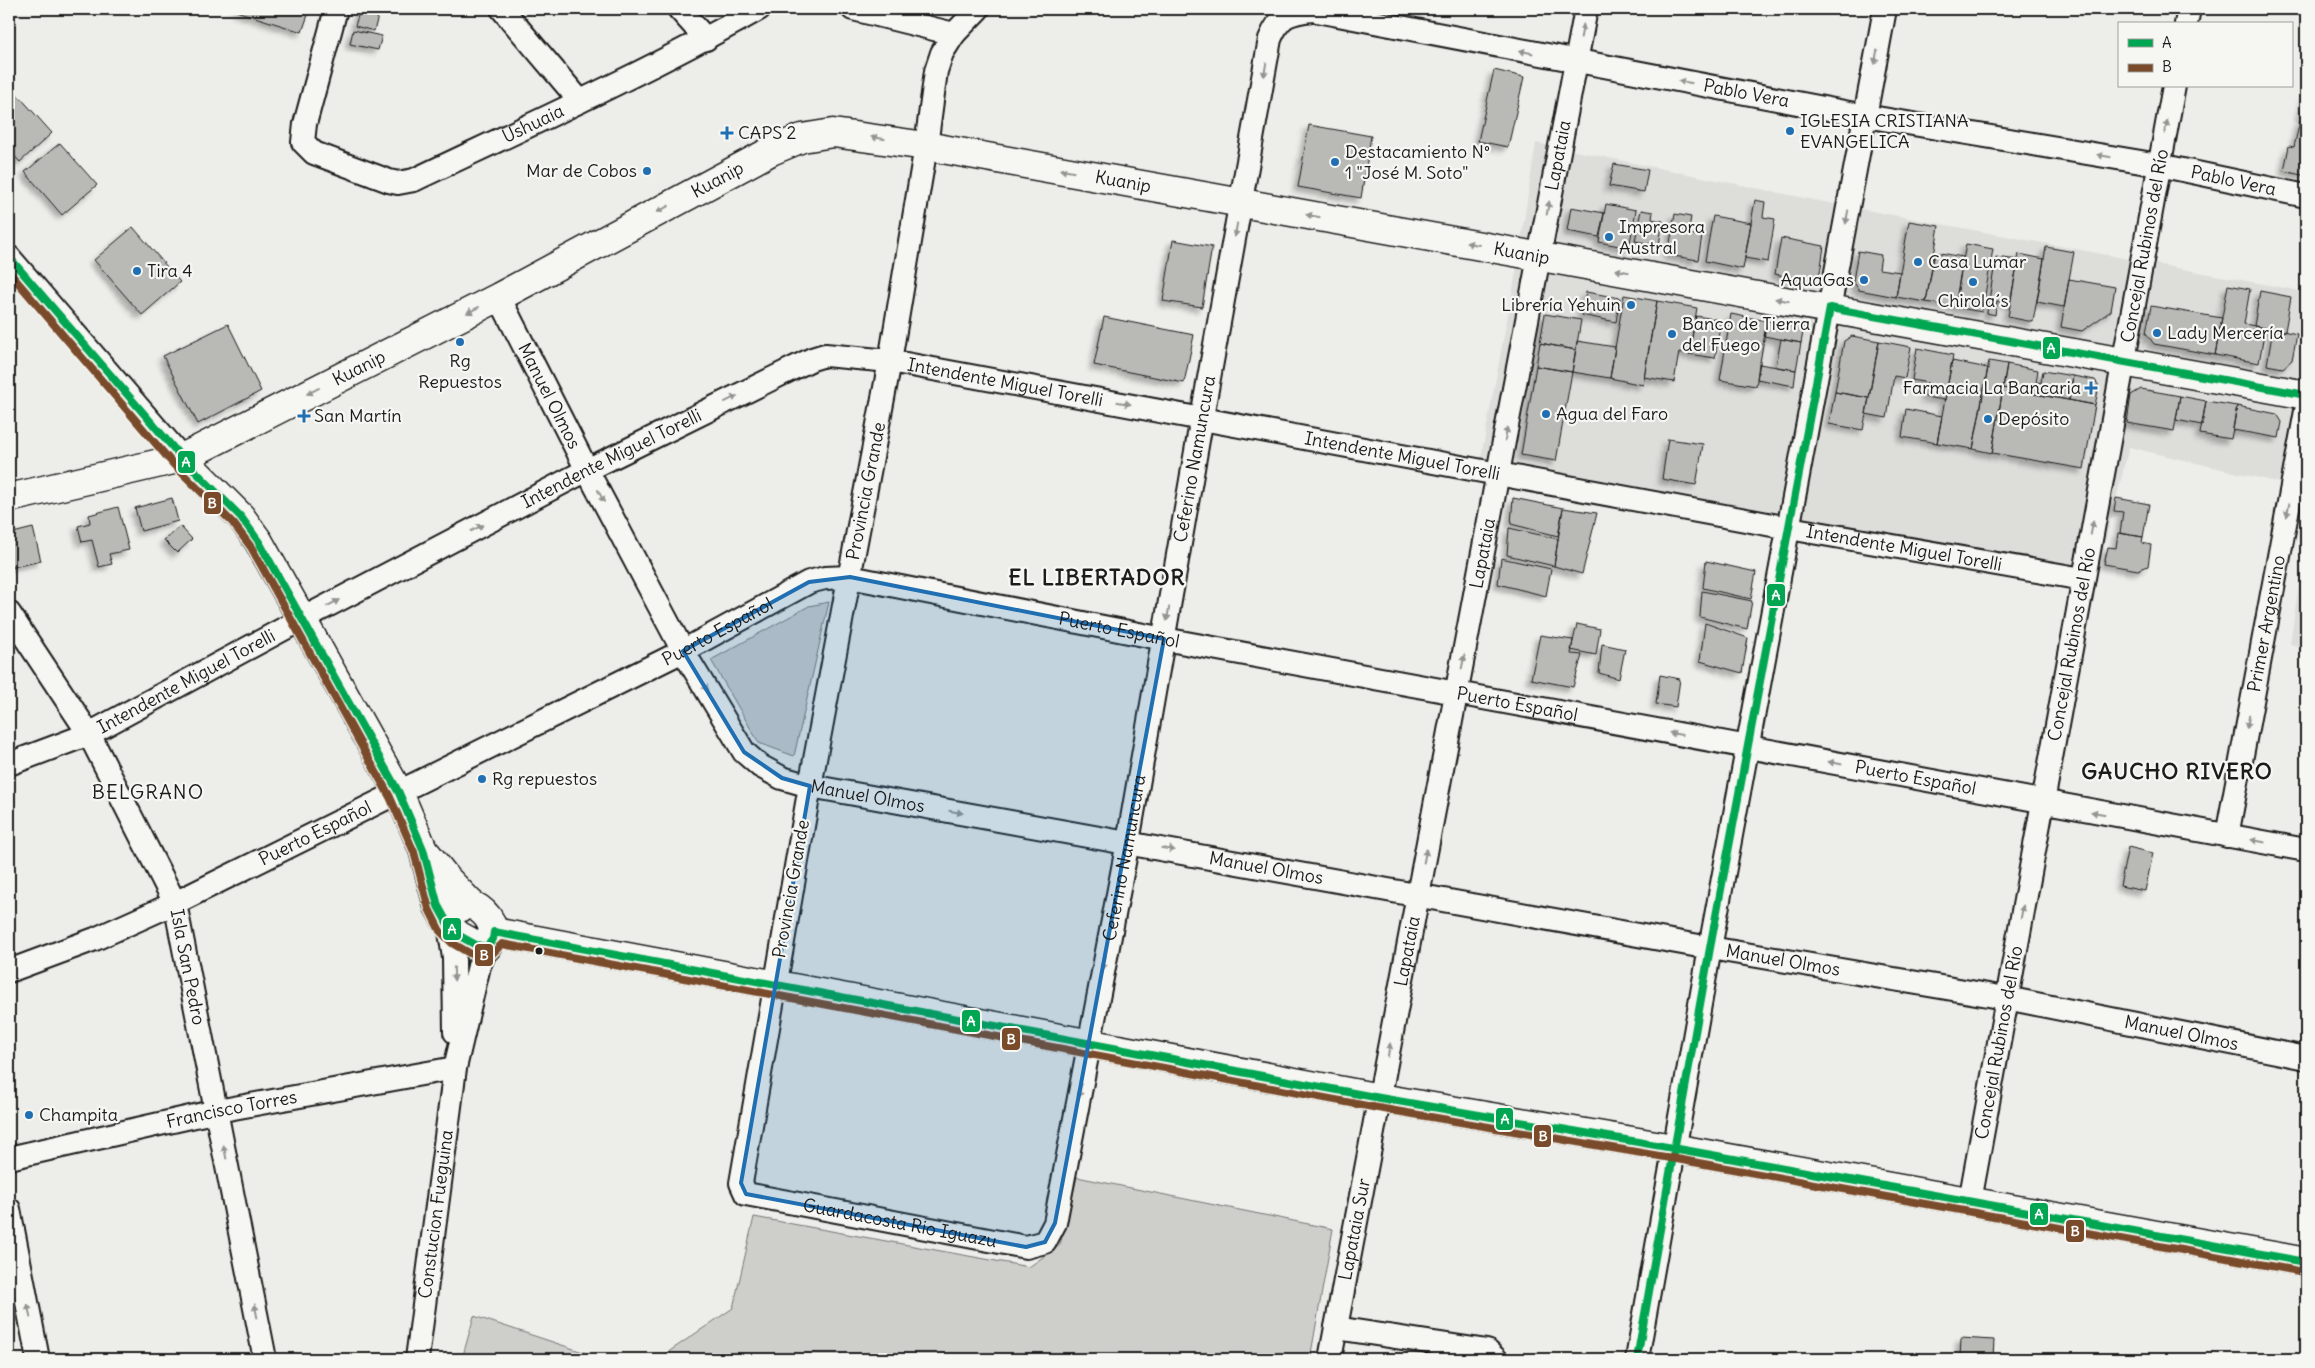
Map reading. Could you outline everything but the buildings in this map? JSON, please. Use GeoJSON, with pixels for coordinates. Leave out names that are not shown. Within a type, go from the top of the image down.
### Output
{"type":"FeatureCollection","features":[{"type":"Feature","properties":{"kind":"main road","name":"Kuanip"},"geometry":{"type":"LineString","coordinates":[[9,498],[182,458],[499,297],[771,151],[802,138],[834,133],[852,134],[926,146],[2306,395]]}},
{"type":"Feature","properties":{"kind":"main road"},"geometry":{"type":"LineString","coordinates":[[182,458],[241,517],[259,542],[399,793],[423,849],[438,906],[448,923],[467,940],[476,945],[490,939],[774,986],[1380,1098],[1673,1148],[2306,1262]]}},
{"type":"Feature","properties":{"kind":"main road"},"geometry":{"type":"LineString","coordinates":[[423,849],[447,879],[472,904],[482,910],[490,920],[490,939]]}},
{"type":"Feature","properties":{"kind":"main road"},"geometry":{"type":"LineString","coordinates":[[448,923],[453,910],[472,904]]}},
{"type":"Feature","properties":{"kind":"street","name":"Ushuaia"},"geometry":{"type":"LineString","coordinates":[[336,9],[303,142],[314,152],[398,183],[414,180],[580,101],[706,39],[759,9]]}},
{"type":"Feature","properties":{"kind":"street"},"geometry":{"type":"LineString","coordinates":[[502,9],[580,101]]}},
{"type":"Feature","properties":{"kind":"street"},"geometry":{"type":"LineString","coordinates":[[679,9],[706,39]]}},
{"type":"Feature","properties":{"kind":"street"},"geometry":{"type":"LineString","coordinates":[[853,9],[954,34]]}},
{"type":"Feature","properties":{"kind":"street","name":"Provincia Grande"},"geometry":{"type":"LineString","coordinates":[[741,1183],[810,786],[890,361],[926,146],[936,71],[942,54],[954,34],[978,9]]}},
{"type":"Feature","properties":{"kind":"street","name":"Lapataia"},"geometry":{"type":"LineString","coordinates":[[1380,1098],[1586,9]]}},
{"type":"Feature","properties":{"kind":"street"},"geometry":{"type":"LineString","coordinates":[[1636,1359],[1673,1148],[1749,747],[1884,9]]}},
{"type":"Feature","properties":{"kind":"street"},"geometry":{"type":"LineString","coordinates":[[2186,22],[2189,9]]}},
{"type":"Feature","properties":{"kind":"street","name":"Pablo Vera"},"geometry":{"type":"LineString","coordinates":[[1277,23],[1294,12],[1312,10],[1865,116],[2159,165],[2306,196]]}},
{"type":"Feature","properties":{"kind":"street","name":"Ceferino Namuncura"},"geometry":{"type":"LineString","coordinates":[[1055,1223],[1128,842],[1270,39],[1277,23]]}},
{"type":"Feature","properties":{"kind":"street","name":"Concejal Rubinos del Río"},"geometry":{"type":"LineString","coordinates":[[1970,1201],[2041,802],[2174,88]]}},
{"type":"Feature","properties":{"kind":"street"},"geometry":{"type":"LineString","coordinates":[[9,257],[182,458]]}},
{"type":"Feature","properties":{"kind":"street","name":"Manuel Olmos"},"geometry":{"type":"LineString","coordinates":[[499,297],[587,470],[683,651],[744,752],[760,766],[775,774],[810,786],[1710,948],[2006,998],[2306,1058]]}},
{"type":"Feature","properties":{"kind":"street","name":"Intendente Miguel Torelli"},"geometry":{"type":"LineString","coordinates":[[9,764],[89,734],[587,470],[812,359],[825,355],[890,361],[1202,417],[1789,528],[2083,579]]}},
{"type":"Feature","properties":{"kind":"street","name":"Primer Argentino"},"geometry":{"type":"LineString","coordinates":[[2227,836],[2306,411]]}},
{"type":"Feature","properties":{"kind":"street","name":"Puerto Español"},"geometry":{"type":"LineString","coordinates":[[9,971],[95,939],[175,903],[683,651],[809,582],[824,578],[850,577],[1164,639],[2306,850]]}},
{"type":"Feature","properties":{"kind":"street","name":"Isla San Pedro"},"geometry":{"type":"LineString","coordinates":[[9,613],[89,734],[175,903],[265,1359]]}},
{"type":"Feature","properties":{"kind":"street"},"geometry":{"type":"LineString","coordinates":[[448,923],[454,958],[455,1068]]}},
{"type":"Feature","properties":{"kind":"street"},"geometry":{"type":"LineString","coordinates":[[455,1068],[479,966],[490,939]]}},
{"type":"Feature","properties":{"kind":"street","name":"Francisco Torres"},"geometry":{"type":"LineString","coordinates":[[9,1158],[217,1111],[455,1068]]}},
{"type":"Feature","properties":{"kind":"street","name":"Constucion Fueguina"},"geometry":{"type":"LineString","coordinates":[[416,1359],[455,1068]]}},
{"type":"Feature","properties":{"kind":"street","name":"Lapataia Sur"},"geometry":{"type":"LineString","coordinates":[[1330,1359],[1380,1098]]}},
{"type":"Feature","properties":{"kind":"street","name":"Guardacosta Rio Iguazu"},"geometry":{"type":"LineString","coordinates":[[741,1183],[746,1194],[1026,1247],[1045,1242],[1055,1223]]}},
{"type":"Feature","properties":{"kind":"street"},"geometry":{"type":"LineString","coordinates":[[9,1209],[38,1359]]}},
{"type":"Feature","properties":{"kind":"street"},"geometry":{"type":"LineString","coordinates":[[1336,1328],[1491,1355]]}},
{"type":"Feature","properties":{"kind":"highlighted area"},"geometry":{"type":"Polygon","coordinates":[[[850,577],[1164,639],[1055,1223],[1045,1242],[1026,1247],[746,1194],[741,1183],[810,786],[782,778],[744,752],[683,651],[809,582],[850,577]]]}},
{"type":"Feature","properties":{"kind":"shaded area"},"geometry":{"type":"Polygon","coordinates":[[[1536,143],[1834,204],[2306,292],[2306,345],[2299,403],[2306,404],[2306,489],[2129,447],[2093,592],[1477,478],[1515,278],[1536,143]]]}},
{"type":"Feature","properties":{"kind":"shaded area"},"geometry":{"type":"Polygon","coordinates":[[[2306,538],[2306,648],[2290,644],[2306,538]]]}},
{"type":"Feature","properties":{"kind":"shaded area"},"geometry":{"type":"Polygon","coordinates":[[[829,602],[794,756],[759,743],[711,660],[809,606],[829,602]]]}},
{"type":"Feature","properties":{"kind":"shaded area"},"geometry":{"type":"Polygon","coordinates":[[[1077,1177],[1333,1229],[1310,1359],[658,1359],[733,1308],[754,1217],[1029,1267],[1060,1245],[1077,1177]]]}},
{"type":"Feature","properties":{"kind":"shaded area"},"geometry":{"type":"Polygon","coordinates":[[[474,1316],[604,1359],[462,1359],[474,1316]]]}},
{"type":"Feature","properties":{"kind":"transit line","name":"A"},"geometry":{"type":"LineString","coordinates":[[9,257],[182,458],[241,517],[259,542],[399,793],[423,849],[438,906],[449,926],[458,935],[476,945],[487,947],[493,939],[494,932],[1380,1098],[1673,1148],[2306,1262]]}},
{"type":"Feature","properties":{"kind":"transit line","name":"B"},"geometry":{"type":"LineString","coordinates":[[9,272],[174,465],[233,523],[251,547],[390,797],[414,852],[429,909],[440,931],[452,943],[471,954],[490,956],[502,944],[1378,1108],[1671,1158],[2304,1272]]}},
{"type":"Feature","properties":{"kind":"transit line","name":"A"},"geometry":{"type":"LineString","coordinates":[[1637,1359],[1710,948],[1830,308],[2306,395]]}},
{"type":"Feature","properties":{"kind":"place","name":"IGLESIA CRISTIANA EVANGELICA"},"geometry":{"type":"Point","coordinates":[1790,131]}},
{"type":"Feature","properties":{"kind":"place","name":"CAPS 2"},"geometry":{"type":"Point","coordinates":[727,133]}},
{"type":"Feature","properties":{"kind":"place","name":"Destacamiento N° 1 \"José M. Soto\""},"geometry":{"type":"Point","coordinates":[1335,162]}},
{"type":"Feature","properties":{"kind":"place","name":"Mar de Cobos"},"geometry":{"type":"Point","coordinates":[647,171]}},
{"type":"Feature","properties":{"kind":"place","name":"Impresora Austral"},"geometry":{"type":"Point","coordinates":[1609,237]}},
{"type":"Feature","properties":{"kind":"place","name":"Casa Lumar"},"geometry":{"type":"Point","coordinates":[1918,262]}},
{"type":"Feature","properties":{"kind":"place","name":"Tira 4"},"geometry":{"type":"Point","coordinates":[137,271]}},
{"type":"Feature","properties":{"kind":"place","name":"AquaGas"},"geometry":{"type":"Point","coordinates":[1864,280]}},
{"type":"Feature","properties":{"kind":"place","name":"Chirola´s"},"geometry":{"type":"Point","coordinates":[1973,282]}},
{"type":"Feature","properties":{"kind":"place","name":"Librería Yehuin"},"geometry":{"type":"Point","coordinates":[1631,305]}},
{"type":"Feature","properties":{"kind":"place","name":"Lady Mercería"},"geometry":{"type":"Point","coordinates":[2157,333]}},
{"type":"Feature","properties":{"kind":"place","name":"Banco de Tierra del Fuego"},"geometry":{"type":"Point","coordinates":[1672,334]}},
{"type":"Feature","properties":{"kind":"place","name":"Rg Repuestos"},"geometry":{"type":"Point","coordinates":[460,342]}},
{"type":"Feature","properties":{"kind":"place","name":"Farmacia La Bancaria"},"geometry":{"type":"Point","coordinates":[2091,388]}},
{"type":"Feature","properties":{"kind":"place","name":"Agua del Faro"},"geometry":{"type":"Point","coordinates":[1546,414]}},
{"type":"Feature","properties":{"kind":"place","name":"San Martín"},"geometry":{"type":"Point","coordinates":[304,416]}},
{"type":"Feature","properties":{"kind":"place","name":"Depósito"},"geometry":{"type":"Point","coordinates":[1988,419]}},
{"type":"Feature","properties":{"kind":"place","name":"Rg repuestos"},"geometry":{"type":"Point","coordinates":[482,779]}},
{"type":"Feature","properties":{"kind":"place","name":"Champita"},"geometry":{"type":"Point","coordinates":[29,1115]}},
{"type":"Feature","properties":{"kind":"district","name":"EL LIBERTADOR"},"geometry":{"type":"Point","coordinates":[1097,577]}},
{"type":"Feature","properties":{"kind":"district","name":"GAUCHO RIVERO"},"geometry":{"type":"Point","coordinates":[2177,771]}},
{"type":"Feature","properties":{"kind":"district","name":"BELGRANO"},"geometry":{"type":"Point","coordinates":[148,792]}}]}
